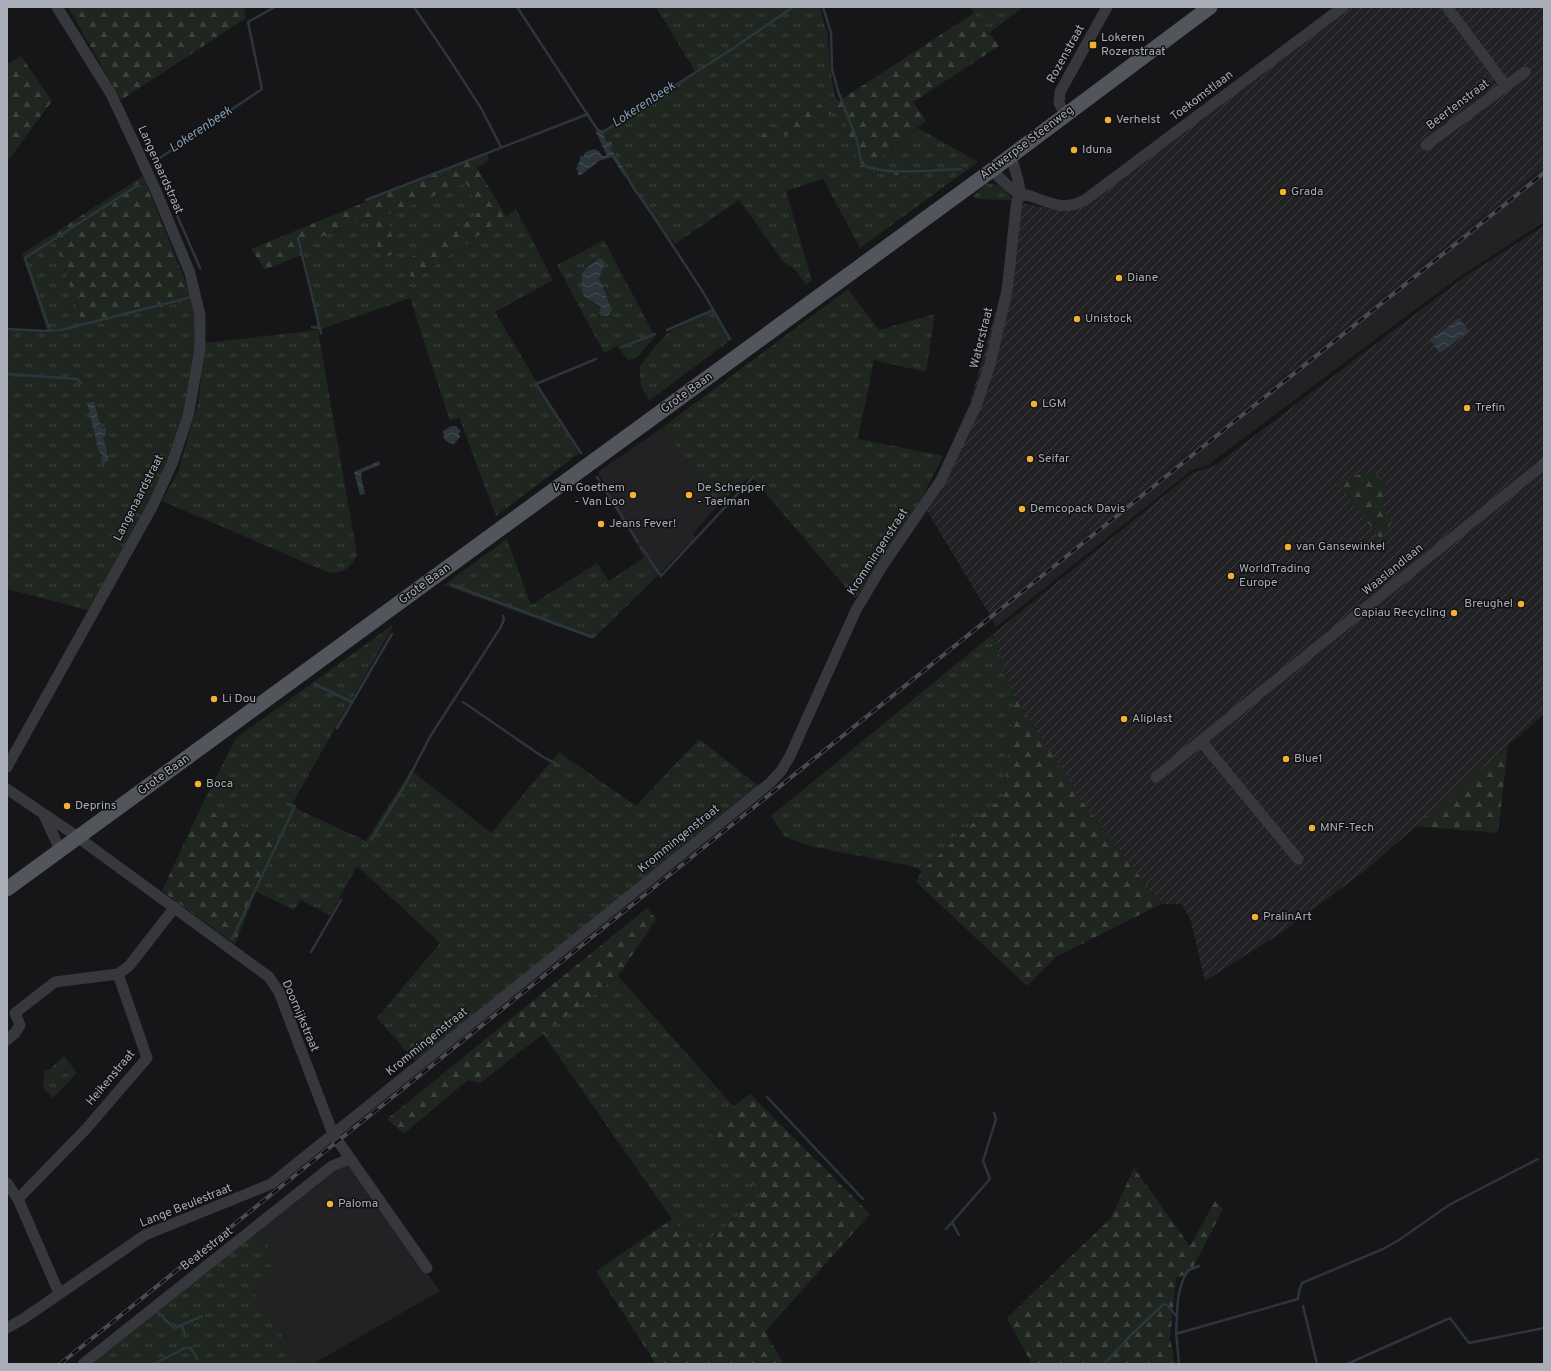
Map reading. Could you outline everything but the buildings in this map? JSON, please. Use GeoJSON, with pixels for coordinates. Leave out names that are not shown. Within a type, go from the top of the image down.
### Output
{"type":"FeatureCollection","features":[{"type":"Feature","properties":{"kind":"main road","name":"Antwerpse Steenweg"},"geometry":{"type":"LineString","coordinates":[[843,278],[992,170],[1210,7]]}},
{"type":"Feature","properties":{"kind":"main road","name":"Grote Baan"},"geometry":{"type":"LineString","coordinates":[[7,889],[843,278]]}},
{"type":"Feature","properties":{"kind":"street","name":"Langenaardstraat"},"geometry":{"type":"LineString","coordinates":[[7,767],[152,507],[172,464],[188,416],[200,349],[200,315],[190,273],[156,191],[111,94],[57,7]]}},
{"type":"Feature","properties":{"kind":"street","name":"Rozenstraat"},"geometry":{"type":"LineString","coordinates":[[1066,115],[1059,103],[1060,92],[1107,7]]}},
{"type":"Feature","properties":{"kind":"street","name":"Toekomstlaan"},"geometry":{"type":"LineString","coordinates":[[1021,196],[1027,195],[1064,206],[1073,206],[1085,200],[1343,7]]}},
{"type":"Feature","properties":{"kind":"street","name":"Beertenstraat"},"geometry":{"type":"LineString","coordinates":[[1447,7],[1506,86]]}},
{"type":"Feature","properties":{"kind":"street","name":"Beertenstraat"},"geometry":{"type":"LineString","coordinates":[[1426,145],[1525,72]]}},
{"type":"Feature","properties":{"kind":"street"},"geometry":{"type":"LineString","coordinates":[[1010,156],[1018,180],[1021,196]]}},
{"type":"Feature","properties":{"kind":"street"},"geometry":{"type":"LineString","coordinates":[[992,170],[1021,196]]}},
{"type":"Feature","properties":{"kind":"street","name":"Waterstraat"},"geometry":{"type":"LineString","coordinates":[[941,480],[976,406],[990,364],[1007,291],[1017,200],[1021,196]]}},
{"type":"Feature","properties":{"kind":"street","name":"Waaslandlaan"},"geometry":{"type":"LineString","coordinates":[[1156,777],[1544,464]]}},
{"type":"Feature","properties":{"kind":"street","name":"Krommingenstraat"},"geometry":{"type":"LineString","coordinates":[[333,1134],[770,783],[781,771],[790,756],[856,610],[868,588],[941,480]]}},
{"type":"Feature","properties":{"kind":"street"},"geometry":{"type":"LineString","coordinates":[[1201,741],[1298,859]]}},
{"type":"Feature","properties":{"kind":"street","name":"Doornijkstraat"},"geometry":{"type":"LineString","coordinates":[[7,789],[78,837],[269,977],[279,992],[333,1134],[428,1268]]}},
{"type":"Feature","properties":{"kind":"street"},"geometry":{"type":"LineString","coordinates":[[43,814],[60,850]]}},
{"type":"Feature","properties":{"kind":"street"},"geometry":{"type":"LineString","coordinates":[[7,1040],[15,1033],[20,1024],[15,1012],[55,982],[118,974],[129,966],[175,907]]}},
{"type":"Feature","properties":{"kind":"street","name":"Heikenstraat"},"geometry":{"type":"LineString","coordinates":[[18,1199],[86,1129],[147,1058],[118,974]]}},
{"type":"Feature","properties":{"kind":"street","name":"Lange Beulestraat"},"geometry":{"type":"LineString","coordinates":[[7,1328],[23,1319],[145,1235],[271,1184],[333,1134]]}},
{"type":"Feature","properties":{"kind":"street","name":"Beatestraat"},"geometry":{"type":"LineString","coordinates":[[83,1364],[332,1166],[350,1159]]}},
{"type":"Feature","properties":{"kind":"street"},"geometry":{"type":"LineString","coordinates":[[7,1183],[18,1199],[59,1294]]}},
{"type":"Feature","properties":{"kind":"shaded area"},"geometry":{"type":"Polygon","coordinates":[[[1334,7],[1544,7],[1544,167],[988,612],[924,506],[970,403],[1002,288],[1011,200],[1051,209],[1073,202],[1334,7]]]}},
{"type":"Feature","properties":{"kind":"shaded area"},"geometry":{"type":"Polygon","coordinates":[[[1544,168],[1544,222],[1459,277],[1208,465],[1192,470],[996,627],[988,612],[1544,168]]]}},
{"type":"Feature","properties":{"kind":"shaded area"},"geometry":{"type":"Polygon","coordinates":[[[1544,226],[1544,714],[1366,870],[1281,933],[1205,981],[1191,921],[1182,904],[1161,904],[1081,800],[1014,696],[993,634],[1187,477],[1194,472],[1217,464],[1463,278],[1544,226]]]}},
{"type":"Feature","properties":{"kind":"shaded area"},"geometry":{"type":"Polygon","coordinates":[[[663,427],[718,505],[693,534],[696,537],[656,577],[644,558],[598,472],[663,427]]]}},
{"type":"Feature","properties":{"kind":"shaded area"},"geometry":{"type":"Polygon","coordinates":[[[345,1161],[440,1291],[313,1364],[301,1364],[251,1289],[264,1257],[271,1251],[249,1236],[345,1161]]]}},
{"type":"Feature","properties":{"kind":"green space"},"geometry":{"type":"Polygon","coordinates":[[[68,7],[244,7],[246,18],[121,100],[68,7]]]}},
{"type":"Feature","properties":{"kind":"green space"},"geometry":{"type":"Polygon","coordinates":[[[656,7],[820,7],[828,37],[830,66],[835,97],[760,135],[765,144],[841,109],[862,171],[914,177],[913,170],[878,169],[876,161],[918,128],[978,162],[860,248],[823,179],[786,191],[812,281],[806,285],[796,271],[783,261],[739,200],[675,244],[651,215],[599,133],[695,71],[656,7]]]}},
{"type":"Feature","properties":{"kind":"green space"},"geometry":{"type":"Polygon","coordinates":[[[969,7],[1023,7],[989,33],[969,7]]]}},
{"type":"Feature","properties":{"kind":"green space"},"geometry":{"type":"Polygon","coordinates":[[[974,13],[999,46],[913,102],[926,121],[876,161],[878,169],[913,170],[914,177],[861,171],[841,109],[765,145],[760,135],[835,97],[839,101],[974,13]]]}},
{"type":"Feature","properties":{"kind":"green space"},"geometry":{"type":"Polygon","coordinates":[[[21,56],[52,101],[7,162],[7,64],[21,56]]]}},
{"type":"Feature","properties":{"kind":"green space"},"geometry":{"type":"Polygon","coordinates":[[[487,152],[489,160],[477,168],[506,216],[413,281],[404,262],[481,211],[466,183],[386,215],[397,253],[381,258],[368,218],[301,245],[304,254],[265,270],[251,249],[487,152]]]}},
{"type":"Feature","properties":{"kind":"green space"},"geometry":{"type":"Polygon","coordinates":[[[143,176],[193,300],[83,326],[53,234],[143,176]]]}},
{"type":"Feature","properties":{"kind":"green space"},"geometry":{"type":"Polygon","coordinates":[[[466,183],[481,211],[404,262],[413,281],[516,209],[553,280],[495,312],[579,453],[496,516],[459,417],[450,421],[410,298],[318,330],[301,245],[368,218],[381,258],[397,253],[386,215],[466,183]]]}},
{"type":"Feature","properties":{"kind":"green space"},"geometry":{"type":"Polygon","coordinates":[[[986,184],[999,185],[1008,193],[1012,200],[976,199],[973,196],[986,184]]]}},
{"type":"Feature","properties":{"kind":"green space"},"geometry":{"type":"Polygon","coordinates":[[[53,234],[83,325],[193,300],[196,324],[196,346],[180,425],[168,462],[127,543],[88,610],[7,589],[7,330],[48,333],[22,254],[53,234]]]}},
{"type":"Feature","properties":{"kind":"green space"},"geometry":{"type":"Polygon","coordinates":[[[604,240],[652,331],[654,338],[635,359],[628,360],[617,346],[604,353],[557,265],[604,240]]]}},
{"type":"Feature","properties":{"kind":"green space"},"geometry":{"type":"Polygon","coordinates":[[[848,289],[879,330],[935,314],[926,372],[874,360],[858,439],[943,456],[917,507],[855,598],[751,476],[718,505],[663,427],[848,289]]]}},
{"type":"Feature","properties":{"kind":"green space"},"geometry":{"type":"Polygon","coordinates":[[[713,310],[732,339],[649,401],[642,388],[640,366],[669,332],[713,310]]]}},
{"type":"Feature","properties":{"kind":"green space"},"geometry":{"type":"Polygon","coordinates":[[[318,330],[357,555],[349,566],[340,572],[330,573],[162,501],[178,472],[198,403],[205,343],[318,330]]]}},
{"type":"Feature","properties":{"kind":"green space"},"geometry":{"type":"Polygon","coordinates":[[[1374,471],[1386,486],[1381,505],[1392,521],[1382,541],[1336,481],[1374,471]]]}},
{"type":"Feature","properties":{"kind":"green space"},"geometry":{"type":"Polygon","coordinates":[[[507,539],[531,605],[597,563],[609,581],[644,558],[656,577],[593,639],[444,585],[507,539]]]}},
{"type":"Feature","properties":{"kind":"green space"},"geometry":{"type":"Polygon","coordinates":[[[394,624],[291,806],[366,841],[411,770],[491,833],[559,752],[636,806],[699,739],[759,786],[417,1063],[377,1018],[440,943],[357,866],[330,915],[300,900],[294,910],[255,891],[276,842],[201,807],[236,738],[394,624]]]}},
{"type":"Feature","properties":{"kind":"green space"},"geometry":{"type":"Polygon","coordinates":[[[993,634],[1014,696],[1004,798],[991,806],[922,871],[911,866],[809,846],[784,836],[771,816],[993,634]]]}},
{"type":"Feature","properties":{"kind":"green space"},"geometry":{"type":"Polygon","coordinates":[[[1014,696],[1081,800],[1161,904],[1056,957],[1027,986],[916,882],[922,871],[991,806],[1004,798],[1014,696]]]}},
{"type":"Feature","properties":{"kind":"green space"},"geometry":{"type":"Polygon","coordinates":[[[1508,746],[1498,833],[1414,826],[1508,746]]]}},
{"type":"Feature","properties":{"kind":"green space"},"geometry":{"type":"Polygon","coordinates":[[[201,807],[276,842],[235,944],[162,891],[201,807]]]}},
{"type":"Feature","properties":{"kind":"green space"},"geometry":{"type":"Polygon","coordinates":[[[647,908],[656,919],[618,976],[480,1083],[468,1080],[404,1134],[387,1119],[647,908]]]}},
{"type":"Feature","properties":{"kind":"green space"},"geometry":{"type":"Polygon","coordinates":[[[618,976],[733,1106],[709,1131],[763,1194],[698,1249],[672,1219],[543,1034],[618,976]]]}},
{"type":"Feature","properties":{"kind":"green space"},"geometry":{"type":"Polygon","coordinates":[[[64,1056],[77,1073],[53,1098],[43,1088],[45,1070],[49,1070],[64,1056]]]}},
{"type":"Feature","properties":{"kind":"green space"},"geometry":{"type":"Polygon","coordinates":[[[750,1094],[870,1214],[765,1332],[784,1364],[656,1364],[596,1271],[672,1219],[698,1249],[762,1194],[709,1131],[733,1106],[750,1094]]]}},
{"type":"Feature","properties":{"kind":"green space"},"geometry":{"type":"Polygon","coordinates":[[[1134,1168],[1190,1246],[1215,1201],[1223,1209],[1190,1273],[1176,1278],[1170,1338],[1175,1364],[1032,1364],[1007,1318],[1111,1218],[1134,1168]]]}},
{"type":"Feature","properties":{"kind":"green space"},"geometry":{"type":"Polygon","coordinates":[[[249,1236],[261,1238],[272,1251],[264,1257],[275,1271],[251,1289],[301,1364],[89,1364],[249,1236]]]}},
{"type":"Feature","properties":{"kind":"water"},"geometry":{"type":"Polygon","coordinates":[[[598,129],[603,132],[606,142],[610,141],[613,145],[610,148],[623,167],[625,177],[612,157],[599,161],[581,175],[578,175],[578,171],[576,169],[580,160],[580,155],[582,157],[587,151],[595,149],[600,152],[602,156],[607,156],[596,132],[598,129]]]}},
{"type":"Feature","properties":{"kind":"water"},"geometry":{"type":"Polygon","coordinates":[[[600,258],[605,263],[599,278],[612,310],[608,316],[602,316],[599,313],[601,306],[586,297],[582,291],[583,272],[600,258]]]}},
{"type":"Feature","properties":{"kind":"water"},"geometry":{"type":"Polygon","coordinates":[[[1459,318],[1469,331],[1440,353],[1430,340],[1459,318]]]}},
{"type":"Feature","properties":{"kind":"water"},"geometry":{"type":"Polygon","coordinates":[[[94,402],[101,428],[106,428],[106,435],[103,437],[109,460],[103,464],[101,458],[103,455],[99,452],[87,403],[94,402]]]}},
{"type":"Feature","properties":{"kind":"water"},"geometry":{"type":"Polygon","coordinates":[[[451,426],[456,426],[461,431],[459,433],[460,437],[454,444],[449,443],[444,439],[443,431],[451,426]]]}},
{"type":"Feature","properties":{"kind":"water"},"geometry":{"type":"Polygon","coordinates":[[[379,461],[380,465],[362,472],[361,477],[365,494],[360,495],[354,472],[379,461]]]}},
{"type":"Feature","properties":{"kind":"waterway","name":"Lokerenbeek"},"geometry":{"type":"LineString","coordinates":[[200,268],[154,162],[262,89],[248,22],[275,7]]}},
{"type":"Feature","properties":{"kind":"waterway"},"geometry":{"type":"LineString","coordinates":[[414,7],[481,108],[501,147]]}},
{"type":"Feature","properties":{"kind":"waterway","name":"Lokerenbeek"},"geometry":{"type":"LineString","coordinates":[[517,7],[599,132]]}},
{"type":"Feature","properties":{"kind":"waterway","name":"Lokerenbeek"},"geometry":{"type":"LineString","coordinates":[[598,130],[603,132],[735,47],[793,7]]}},
{"type":"Feature","properties":{"kind":"waterway"},"geometry":{"type":"LineString","coordinates":[[823,7],[831,33],[832,69],[838,91],[856,137],[862,165],[884,170],[897,171],[961,169]]}},
{"type":"Feature","properties":{"kind":"waterway"},"geometry":{"type":"LineString","coordinates":[[366,200],[588,114]]}},
{"type":"Feature","properties":{"kind":"waterway"},"geometry":{"type":"LineString","coordinates":[[622,168],[703,292],[730,339]]}},
{"type":"Feature","properties":{"kind":"waterway"},"geometry":{"type":"LineString","coordinates":[[50,331],[25,258],[138,185]]}},
{"type":"Feature","properties":{"kind":"waterway"},"geometry":{"type":"LineString","coordinates":[[298,238],[321,333]]}},
{"type":"Feature","properties":{"kind":"waterway","name":"Lokerenbeek"},"geometry":{"type":"LineString","coordinates":[[7,329],[45,331],[61,330],[192,297]]}},
{"type":"Feature","properties":{"kind":"waterway"},"geometry":{"type":"LineString","coordinates":[[667,330],[713,310]]}},
{"type":"Feature","properties":{"kind":"waterway"},"geometry":{"type":"LineString","coordinates":[[312,327],[319,328]]}},
{"type":"Feature","properties":{"kind":"waterway"},"geometry":{"type":"LineString","coordinates":[[622,347],[655,334]]}},
{"type":"Feature","properties":{"kind":"waterway"},"geometry":{"type":"LineString","coordinates":[[581,453],[536,384],[596,359]]}},
{"type":"Feature","properties":{"kind":"waterway"},"geometry":{"type":"LineString","coordinates":[[7,374],[77,379],[81,383]]}},
{"type":"Feature","properties":{"kind":"waterway"},"geometry":{"type":"LineString","coordinates":[[649,559],[661,576],[754,476]]}},
{"type":"Feature","properties":{"kind":"waterway"},"geometry":{"type":"LineString","coordinates":[[597,477],[638,542]]}},
{"type":"Feature","properties":{"kind":"waterway"},"geometry":{"type":"LineString","coordinates":[[641,547],[648,556]]}},
{"type":"Feature","properties":{"kind":"waterway"},"geometry":{"type":"LineString","coordinates":[[452,585],[592,637]]}},
{"type":"Feature","properties":{"kind":"waterway"},"geometry":{"type":"LineString","coordinates":[[371,840],[405,785],[431,735],[501,627],[504,619],[503,616]]}},
{"type":"Feature","properties":{"kind":"waterway"},"geometry":{"type":"LineString","coordinates":[[337,728],[392,634]]}},
{"type":"Feature","properties":{"kind":"waterway"},"geometry":{"type":"LineString","coordinates":[[314,684],[352,702]]}},
{"type":"Feature","properties":{"kind":"waterway"},"geometry":{"type":"LineString","coordinates":[[463,702],[543,757],[555,763]]}},
{"type":"Feature","properties":{"kind":"waterway"},"geometry":{"type":"LineString","coordinates":[[232,939],[295,806],[287,804]]}},
{"type":"Feature","properties":{"kind":"waterway"},"geometry":{"type":"LineString","coordinates":[[311,952],[341,900]]}},
{"type":"Feature","properties":{"kind":"waterway"},"geometry":{"type":"LineString","coordinates":[[767,1097],[863,1199]]}},
{"type":"Feature","properties":{"kind":"waterway"},"geometry":{"type":"LineString","coordinates":[[946,1229],[990,1179],[983,1161],[996,1119],[994,1113]]}},
{"type":"Feature","properties":{"kind":"waterway"},"geometry":{"type":"LineString","coordinates":[[1104,1364],[1133,1333],[1164,1304],[1168,1306],[1177,1317],[1176,1332],[1179,1333],[1298,1299],[1302,1283],[1383,1249],[1399,1240],[1449,1205],[1538,1159]]}},
{"type":"Feature","properties":{"kind":"waterway"},"geometry":{"type":"LineString","coordinates":[[952,1222],[959,1235]]}},
{"type":"Feature","properties":{"kind":"waterway"},"geometry":{"type":"LineString","coordinates":[[1177,1317],[1178,1298],[1182,1281],[1188,1270],[1199,1266]]}},
{"type":"Feature","properties":{"kind":"waterway"},"geometry":{"type":"LineString","coordinates":[[1303,1306],[1317,1364]]}},
{"type":"Feature","properties":{"kind":"waterway"},"geometry":{"type":"LineString","coordinates":[[158,1312],[175,1328],[202,1316]]}},
{"type":"Feature","properties":{"kind":"waterway"},"geometry":{"type":"LineString","coordinates":[[1347,1364],[1450,1318],[1469,1343],[1544,1328]]}},
{"type":"Feature","properties":{"kind":"waterway"},"geometry":{"type":"LineString","coordinates":[[182,1326],[185,1334]]}},
{"type":"Feature","properties":{"kind":"waterway"},"geometry":{"type":"LineString","coordinates":[[1176,1332],[1179,1364]]}},
{"type":"Feature","properties":{"kind":"waterway"},"geometry":{"type":"LineString","coordinates":[[154,1364],[185,1348],[191,1348],[198,1360]]}},
{"type":"Feature","properties":{"kind":"railway"},"geometry":{"type":"LineString","coordinates":[[60,1364],[1544,173]]}},
{"type":"Feature","properties":{"kind":"place","name":"Lokeren Rozenstraat"},"geometry":{"type":"Point","coordinates":[1093,45]}},
{"type":"Feature","properties":{"kind":"place","name":"Verhelst"},"geometry":{"type":"Point","coordinates":[1108,120]}},
{"type":"Feature","properties":{"kind":"place","name":"Iduna"},"geometry":{"type":"Point","coordinates":[1074,150]}},
{"type":"Feature","properties":{"kind":"place","name":"Grada"},"geometry":{"type":"Point","coordinates":[1283,192]}},
{"type":"Feature","properties":{"kind":"place","name":"Diane"},"geometry":{"type":"Point","coordinates":[1119,278]}},
{"type":"Feature","properties":{"kind":"place","name":"Unistock"},"geometry":{"type":"Point","coordinates":[1077,319]}},
{"type":"Feature","properties":{"kind":"place","name":"LGM"},"geometry":{"type":"Point","coordinates":[1034,404]}},
{"type":"Feature","properties":{"kind":"place","name":"Trefin"},"geometry":{"type":"Point","coordinates":[1467,408]}},
{"type":"Feature","properties":{"kind":"place","name":"Seifar"},"geometry":{"type":"Point","coordinates":[1030,459]}},
{"type":"Feature","properties":{"kind":"place","name":"Van Goethem - Van Loo"},"geometry":{"type":"Point","coordinates":[633,495]}},
{"type":"Feature","properties":{"kind":"place","name":"De Schepper - Taelman"},"geometry":{"type":"Point","coordinates":[689,495]}},
{"type":"Feature","properties":{"kind":"place","name":"Demcopack Davis"},"geometry":{"type":"Point","coordinates":[1022,509]}},
{"type":"Feature","properties":{"kind":"place","name":"Jeans Fever!"},"geometry":{"type":"Point","coordinates":[601,524]}},
{"type":"Feature","properties":{"kind":"place","name":"van Gansewinkel"},"geometry":{"type":"Point","coordinates":[1288,547]}},
{"type":"Feature","properties":{"kind":"place","name":"WorldTrading Europe"},"geometry":{"type":"Point","coordinates":[1231,576]}},
{"type":"Feature","properties":{"kind":"place","name":"Breughel"},"geometry":{"type":"Point","coordinates":[1521,604]}},
{"type":"Feature","properties":{"kind":"place","name":"Capiau Recycling"},"geometry":{"type":"Point","coordinates":[1454,613]}},
{"type":"Feature","properties":{"kind":"place","name":"Li Dou"},"geometry":{"type":"Point","coordinates":[214,699]}},
{"type":"Feature","properties":{"kind":"place","name":"Aliplast"},"geometry":{"type":"Point","coordinates":[1124,719]}},
{"type":"Feature","properties":{"kind":"place","name":"Blue1"},"geometry":{"type":"Point","coordinates":[1286,759]}},
{"type":"Feature","properties":{"kind":"place","name":"Boca"},"geometry":{"type":"Point","coordinates":[198,784]}},
{"type":"Feature","properties":{"kind":"place","name":"Deprins"},"geometry":{"type":"Point","coordinates":[67,806]}},
{"type":"Feature","properties":{"kind":"place","name":"MNF-Tech"},"geometry":{"type":"Point","coordinates":[1312,828]}},
{"type":"Feature","properties":{"kind":"place","name":"PralinArt"},"geometry":{"type":"Point","coordinates":[1255,917]}},
{"type":"Feature","properties":{"kind":"place","name":"Paloma"},"geometry":{"type":"Point","coordinates":[330,1204]}}]}
